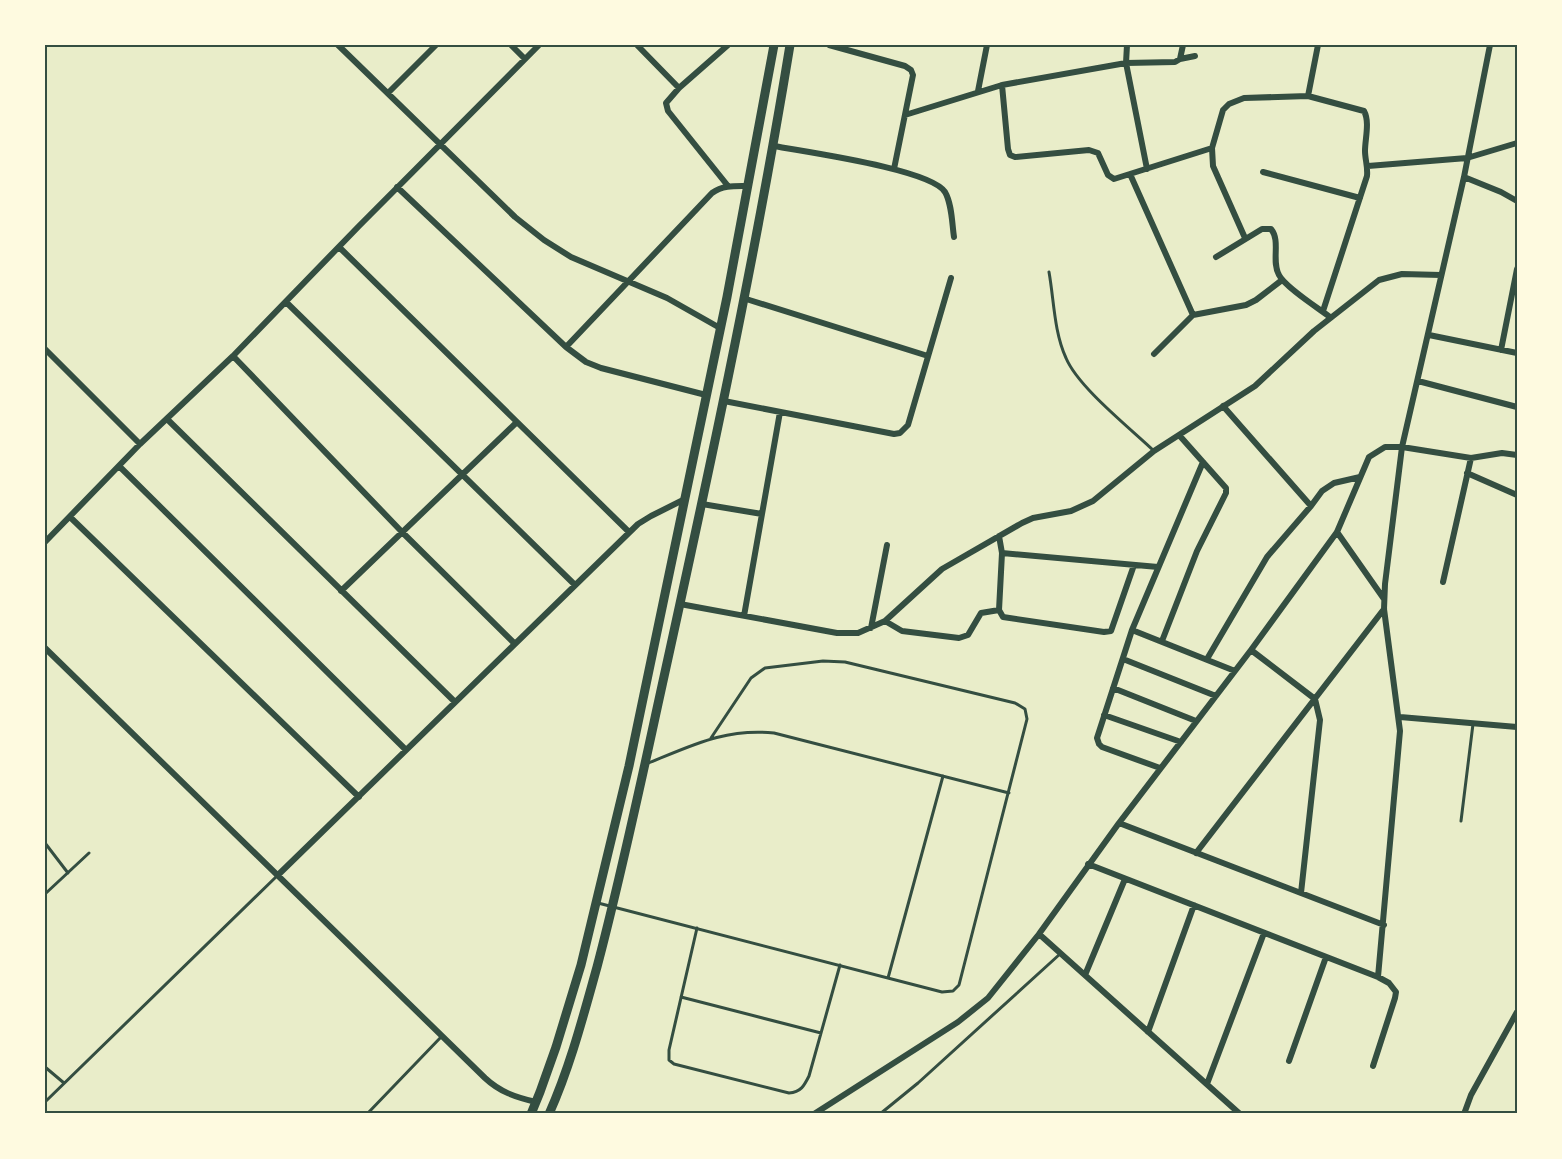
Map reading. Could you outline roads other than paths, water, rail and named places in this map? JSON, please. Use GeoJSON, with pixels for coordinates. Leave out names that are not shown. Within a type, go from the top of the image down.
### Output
{"type":"FeatureCollection","features":[{"type":"Feature","properties":{"kind":"main road"},"geometry":{"type":"LineString","coordinates":[[531,1114],[556,1047],[580,966],[629,766],[720,328],[774,45]]}},
{"type":"Feature","properties":{"kind":"main road"},"geometry":{"type":"LineString","coordinates":[[549,1114],[582,1022],[613,906],[645,765],[724,401],[774,146],[790,45]]}},
{"type":"Feature","properties":{"kind":"street"},"geometry":{"type":"LineString","coordinates":[[338,45],[515,217],[544,240],[571,257],[689,310],[720,328]]}},
{"type":"Feature","properties":{"kind":"street"},"geometry":{"type":"LineString","coordinates":[[388,93],[436,45]]}},
{"type":"Feature","properties":{"kind":"street"},"geometry":{"type":"LineString","coordinates":[[511,45],[525,59]]}},
{"type":"Feature","properties":{"kind":"street"},"geometry":{"type":"LineString","coordinates":[[45,542],[140,444],[233,356],[439,144],[539,45]]}},
{"type":"Feature","properties":{"kind":"street"},"geometry":{"type":"LineString","coordinates":[[638,45],[678,88]]}},
{"type":"Feature","properties":{"kind":"street"},"geometry":{"type":"LineString","coordinates":[[728,45],[678,88],[666,103],[668,111],[728,186]]}},
{"type":"Feature","properties":{"kind":"street"},"geometry":{"type":"LineString","coordinates":[[829,45],[905,66],[911,70],[913,75],[894,169]]}},
{"type":"Feature","properties":{"kind":"street"},"geometry":{"type":"LineString","coordinates":[[978,91],[987,45]]}},
{"type":"Feature","properties":{"kind":"street"},"geometry":{"type":"LineString","coordinates":[[1127,45],[1126,63],[1147,169]]}},
{"type":"Feature","properties":{"kind":"street"},"geometry":{"type":"LineString","coordinates":[[1180,59],[1183,45]]}},
{"type":"Feature","properties":{"kind":"street"},"geometry":{"type":"LineString","coordinates":[[1308,96],[1318,45]]}},
{"type":"Feature","properties":{"kind":"street"},"geometry":{"type":"LineString","coordinates":[[1378,977],[1400,717],[1384,599],[1402,447],[1464,177],[1490,45]]}},
{"type":"Feature","properties":{"kind":"street"},"geometry":{"type":"LineString","coordinates":[[905,115],[1002,85],[1126,63],[1170,63],[1195,56]]}},
{"type":"Feature","properties":{"kind":"street"},"geometry":{"type":"LineString","coordinates":[[1002,85],[1008,148],[1010,154],[1015,157],[1024,158],[1089,150],[1098,153],[1105,172],[1114,179],[1212,148]]}},
{"type":"Feature","properties":{"kind":"street"},"geometry":{"type":"LineString","coordinates":[[1245,238],[1213,166],[1212,148],[1220,115],[1229,104],[1244,98],[1308,96],[1364,111],[1366,115],[1367,176],[1323,311]]}},
{"type":"Feature","properties":{"kind":"street"},"geometry":{"type":"LineString","coordinates":[[1368,166],[1467,158],[1517,143]]}},
{"type":"Feature","properties":{"kind":"street"},"geometry":{"type":"LineString","coordinates":[[774,146],[920,176],[939,186],[945,193],[954,237]]}},
{"type":"Feature","properties":{"kind":"street"},"geometry":{"type":"LineString","coordinates":[[1263,172],[1360,198]]}},
{"type":"Feature","properties":{"kind":"street"},"geometry":{"type":"LineString","coordinates":[[1130,174],[1193,315]]}},
{"type":"Feature","properties":{"kind":"street"},"geometry":{"type":"LineString","coordinates":[[1464,177],[1502,192],[1517,201]]}},
{"type":"Feature","properties":{"kind":"street"},"geometry":{"type":"LineString","coordinates":[[566,347],[712,193],[718,188],[728,186],[748,186]]}},
{"type":"Feature","properties":{"kind":"street"},"geometry":{"type":"LineString","coordinates":[[397,187],[566,347],[586,362],[601,369],[706,395]]}},
{"type":"Feature","properties":{"kind":"street"},"geometry":{"type":"LineString","coordinates":[[1216,257],[1245,238],[1267,228],[1274,232],[1276,267],[1282,280],[1330,318]]}},
{"type":"Feature","properties":{"kind":"street"},"geometry":{"type":"LineString","coordinates":[[339,247],[630,532]]}},
{"type":"Feature","properties":{"kind":"street"},"geometry":{"type":"LineString","coordinates":[[1501,350],[1517,269]]}},
{"type":"Feature","properties":{"kind":"street"},"geometry":{"type":"LineString","coordinates":[[680,604],[837,633],[858,633],[871,628],[885,621],[942,569],[999,536],[1033,518],[1071,511],[1093,501],[1154,451],[1255,386],[1330,318],[1379,280],[1391,275],[1441,275]]}},
{"type":"Feature","properties":{"kind":"street"},"geometry":{"type":"LineString","coordinates":[[724,401],[900,434],[908,425],[951,278]]}},
{"type":"Feature","properties":{"kind":"street"},"geometry":{"type":"LineString","coordinates":[[1154,354],[1193,315],[1246,306],[1282,280]]}},
{"type":"Feature","properties":{"kind":"street"},"geometry":{"type":"LineString","coordinates":[[743,298],[928,356]]}},
{"type":"Feature","properties":{"kind":"street"},"geometry":{"type":"LineString","coordinates":[[286,302],[575,585]]}},
{"type":"Feature","properties":{"kind":"street"},"geometry":{"type":"LineString","coordinates":[[1429,335],[1517,353]]}},
{"type":"Feature","properties":{"kind":"street"},"geometry":{"type":"LineString","coordinates":[[45,349],[140,444]]}},
{"type":"Feature","properties":{"kind":"street"},"geometry":{"type":"LineString","coordinates":[[233,356],[402,532],[515,644]]}},
{"type":"Feature","properties":{"kind":"street"},"geometry":{"type":"LineString","coordinates":[[1418,381],[1517,407]]}},
{"type":"Feature","properties":{"kind":"street"},"geometry":{"type":"LineString","coordinates":[[1223,406],[1311,506]]}},
{"type":"Feature","properties":{"kind":"street"},"geometry":{"type":"LineString","coordinates":[[744,616],[780,412]]}},
{"type":"Feature","properties":{"kind":"street"},"geometry":{"type":"LineString","coordinates":[[167,419],[455,702]]}},
{"type":"Feature","properties":{"kind":"street"},"geometry":{"type":"LineString","coordinates":[[341,591],[517,422]]}},
{"type":"Feature","properties":{"kind":"street"},"geometry":{"type":"LineString","coordinates":[[1162,641],[1197,551],[1226,498],[1226,488],[1179,435]]}},
{"type":"Feature","properties":{"kind":"street"},"geometry":{"type":"LineString","coordinates":[[814,1114],[966,1016],[988,998],[1040,934],[1119,822],[1251,650],[1337,532],[1360,477],[1370,457],[1376,451],[1384,447],[1402,447],[1471,458],[1502,453],[1517,455]]}},
{"type":"Feature","properties":{"kind":"street"},"geometry":{"type":"LineString","coordinates":[[1443,582],[1471,458]]}},
{"type":"Feature","properties":{"kind":"street"},"geometry":{"type":"LineString","coordinates":[[1160,768],[1102,747],[1098,744],[1097,738],[1132,630],[1203,462]]}},
{"type":"Feature","properties":{"kind":"street"},"geometry":{"type":"LineString","coordinates":[[119,466],[406,750]]}},
{"type":"Feature","properties":{"kind":"street"},"geometry":{"type":"LineString","coordinates":[[1467,473],[1517,495]]}},
{"type":"Feature","properties":{"kind":"street"},"geometry":{"type":"LineString","coordinates":[[1207,659],[1267,557],[1322,491],[1327,486],[1360,477]]}},
{"type":"Feature","properties":{"kind":"street"},"geometry":{"type":"LineString","coordinates":[[278,875],[630,532],[651,516],[683,500]]}},
{"type":"Feature","properties":{"kind":"street"},"geometry":{"type":"LineString","coordinates":[[702,504],[762,514]]}},
{"type":"Feature","properties":{"kind":"street"},"geometry":{"type":"LineString","coordinates":[[70,517],[359,796]]}},
{"type":"Feature","properties":{"kind":"street"},"geometry":{"type":"LineString","coordinates":[[1337,532],[1384,599]]}},
{"type":"Feature","properties":{"kind":"street"},"geometry":{"type":"LineString","coordinates":[[999,536],[1002,553],[999,610],[1003,617],[1110,632],[1134,565]]}},
{"type":"Feature","properties":{"kind":"street"},"geometry":{"type":"LineString","coordinates":[[871,628],[887,545]]}},
{"type":"Feature","properties":{"kind":"street"},"geometry":{"type":"LineString","coordinates":[[1002,553],[1158,567]]}},
{"type":"Feature","properties":{"kind":"street"},"geometry":{"type":"LineString","coordinates":[[1196,853],[1384,609]]}},
{"type":"Feature","properties":{"kind":"street"},"geometry":{"type":"LineString","coordinates":[[885,621],[902,631],[959,638],[968,635],[981,613],[999,610]]}},
{"type":"Feature","properties":{"kind":"street"},"geometry":{"type":"LineString","coordinates":[[1132,630],[1235,671]]}},
{"type":"Feature","properties":{"kind":"street"},"geometry":{"type":"LineString","coordinates":[[45,648],[497,1089],[509,1095],[536,1102]]}},
{"type":"Feature","properties":{"kind":"street"},"geometry":{"type":"LineString","coordinates":[[1251,650],[1315,699],[1320,731],[1301,893]]}},
{"type":"Feature","properties":{"kind":"street"},"geometry":{"type":"LineString","coordinates":[[1123,659],[1216,696]]}},
{"type":"Feature","properties":{"kind":"street"},"geometry":{"type":"LineString","coordinates":[[1113,688],[1196,721]]}},
{"type":"Feature","properties":{"kind":"street"},"geometry":{"type":"LineString","coordinates":[[1104,715],[1180,742]]}},
{"type":"Feature","properties":{"kind":"street"},"geometry":{"type":"LineString","coordinates":[[1400,717],[1517,727]]}},
{"type":"Feature","properties":{"kind":"street"},"geometry":{"type":"LineString","coordinates":[[1119,822],[1384,926]]}},
{"type":"Feature","properties":{"kind":"street"},"geometry":{"type":"LineString","coordinates":[[1088,864],[1389,983],[1396,992],[1372,1066]]}},
{"type":"Feature","properties":{"kind":"street"},"geometry":{"type":"LineString","coordinates":[[1084,975],[1125,879]]}},
{"type":"Feature","properties":{"kind":"street"},"geometry":{"type":"LineString","coordinates":[[1148,1032],[1194,906]]}},
{"type":"Feature","properties":{"kind":"street"},"geometry":{"type":"LineString","coordinates":[[1208,1084],[1264,933]]}},
{"type":"Feature","properties":{"kind":"street"},"geometry":{"type":"LineString","coordinates":[[1040,934],[1240,1114]]}},
{"type":"Feature","properties":{"kind":"street"},"geometry":{"type":"LineString","coordinates":[[1289,1061],[1326,957]]}},
{"type":"Feature","properties":{"kind":"street"},"geometry":{"type":"LineString","coordinates":[[1464,1114],[1471,1095],[1517,1012]]}},
{"type":"Feature","properties":{"kind":"lane"},"geometry":{"type":"LineString","coordinates":[[1049,272],[1060,340],[1072,369],[1083,384],[1154,451]]}},
{"type":"Feature","properties":{"kind":"lane"},"geometry":{"type":"LineString","coordinates":[[596,903],[948,993],[959,985],[1027,719],[1025,709],[1015,703],[868,666],[823,661],[765,668],[751,678],[711,738]]}},
{"type":"Feature","properties":{"kind":"lane"},"geometry":{"type":"LineString","coordinates":[[1461,821],[1473,723]]}},
{"type":"Feature","properties":{"kind":"lane"},"geometry":{"type":"LineString","coordinates":[[645,765],[711,738],[743,732],[774,733],[1009,793]]}},
{"type":"Feature","properties":{"kind":"lane"},"geometry":{"type":"LineString","coordinates":[[888,978],[943,776]]}},
{"type":"Feature","properties":{"kind":"lane"},"geometry":{"type":"LineString","coordinates":[[45,843],[68,873]]}},
{"type":"Feature","properties":{"kind":"lane"},"geometry":{"type":"LineString","coordinates":[[45,894],[89,853]]}},
{"type":"Feature","properties":{"kind":"lane"},"geometry":{"type":"LineString","coordinates":[[45,1102],[278,875]]}},
{"type":"Feature","properties":{"kind":"lane"},"geometry":{"type":"LineString","coordinates":[[698,928],[669,1050],[669,1060],[674,1064],[789,1093],[797,1092],[809,1076],[840,965]]}},
{"type":"Feature","properties":{"kind":"lane"},"geometry":{"type":"LineString","coordinates":[[880,1114],[918,1083],[1061,953]]}},
{"type":"Feature","properties":{"kind":"lane"},"geometry":{"type":"LineString","coordinates":[[681,997],[821,1034]]}},
{"type":"Feature","properties":{"kind":"lane"},"geometry":{"type":"LineString","coordinates":[[367,1114],[442,1036]]}},
{"type":"Feature","properties":{"kind":"lane"},"geometry":{"type":"LineString","coordinates":[[45,1068],[64,1083]]}}]}
